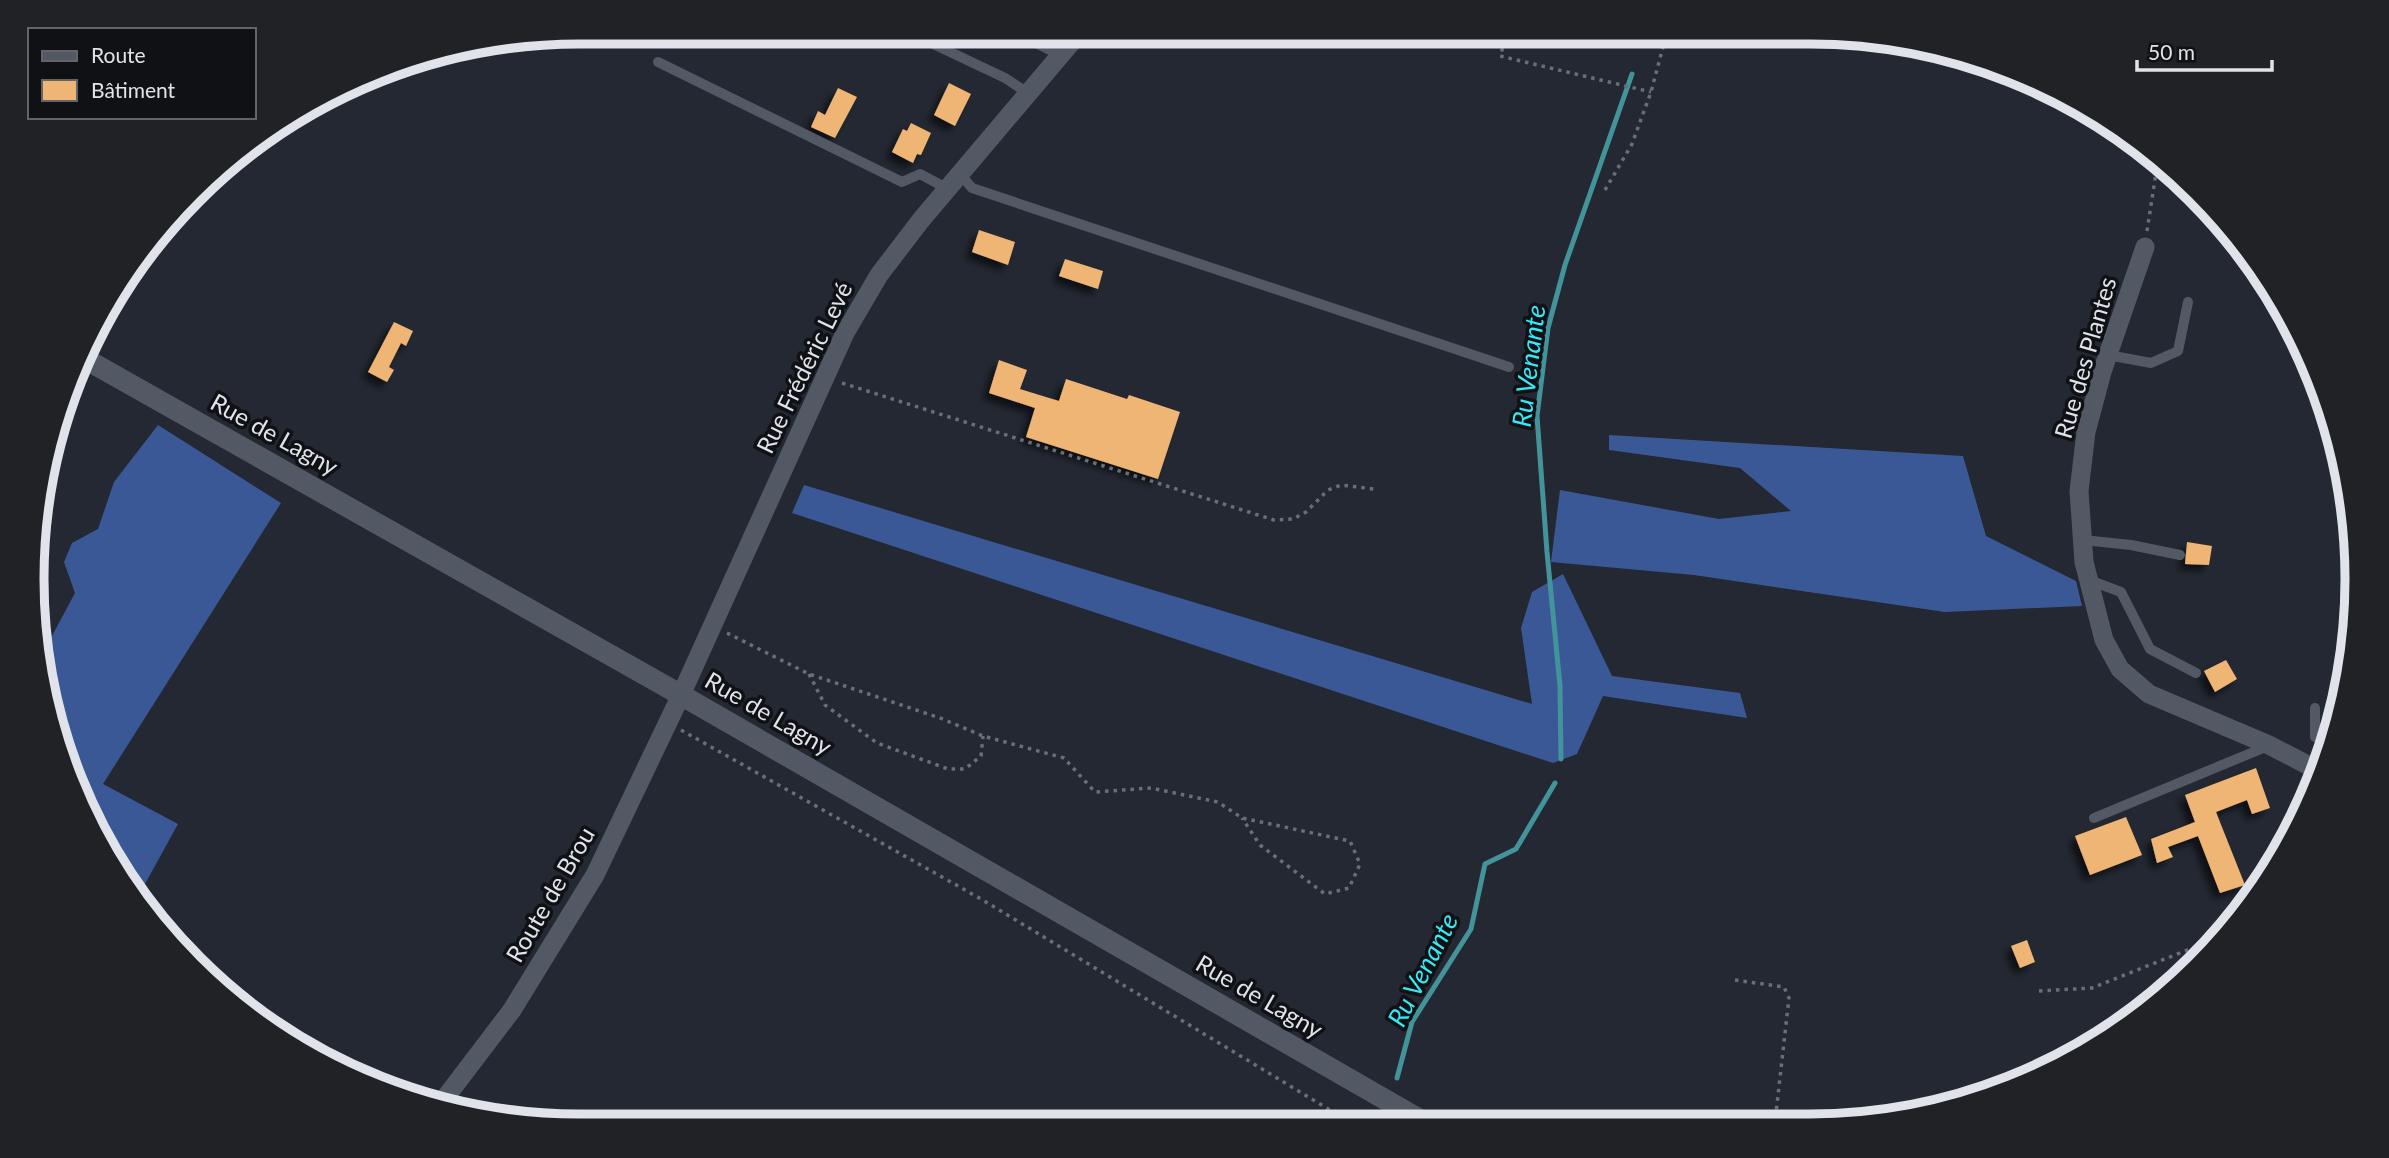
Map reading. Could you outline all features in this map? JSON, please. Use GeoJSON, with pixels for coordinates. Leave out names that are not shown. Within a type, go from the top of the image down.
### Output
{"type":"FeatureCollection","features":[{"type":"Feature","properties":{"kind":"main road","name":"Rue de Lagny"},"geometry":{"type":"LineString","coordinates":[[90,362],[681,695],[1409,1114]]}},
{"type":"Feature","properties":{"kind":"street","name":"Rue Frédéric Levé"},"geometry":{"type":"LineString","coordinates":[[681,695],[824,377],[845,333],[879,275],[1070,44]]}},
{"type":"Feature","properties":{"kind":"street","name":"Rue des Plantes"},"geometry":{"type":"LineString","coordinates":[[2145,247],[2108,355],[2086,432],[2079,491],[2089,580],[2104,640],[2120,670],[2149,694],[2269,745],[2311,767]]}},
{"type":"Feature","properties":{"kind":"street","name":"Route de Brou"},"geometry":{"type":"LineString","coordinates":[[446,1097],[512,1010],[595,875],[681,695]]}},
{"type":"Feature","properties":{"kind":"lane"},"geometry":{"type":"LineString","coordinates":[[933,44],[1005,78],[1028,93]]}},
{"type":"Feature","properties":{"kind":"lane"},"geometry":{"type":"LineString","coordinates":[[1038,44],[1060,55]]}},
{"type":"Feature","properties":{"kind":"lane"},"geometry":{"type":"LineString","coordinates":[[657,62],[902,182],[920,174],[953,182],[1510,367]]}},
{"type":"Feature","properties":{"kind":"lane"},"geometry":{"type":"LineString","coordinates":[[2108,355],[2151,363],[2178,351],[2188,302]]}},
{"type":"Feature","properties":{"kind":"lane"},"geometry":{"type":"LineString","coordinates":[[2083,540],[2131,545],[2180,555]]}},
{"type":"Feature","properties":{"kind":"lane"},"geometry":{"type":"LineString","coordinates":[[2089,580],[2121,592],[2150,649],[2196,673]]}},
{"type":"Feature","properties":{"kind":"lane"},"geometry":{"type":"LineString","coordinates":[[2315,708],[2315,737],[2320,740]]}},
{"type":"Feature","properties":{"kind":"lane"},"geometry":{"type":"LineString","coordinates":[[2094,818],[2269,745]]}},
{"type":"Feature","properties":{"kind":"path"},"geometry":{"type":"LineString","coordinates":[[1504,44],[1500,56],[1651,92]]}},
{"type":"Feature","properties":{"kind":"path"},"geometry":{"type":"LineString","coordinates":[[1605,190],[1632,144],[1651,92],[1664,44]]}},
{"type":"Feature","properties":{"kind":"path"},"geometry":{"type":"LineString","coordinates":[[2145,247],[2156,171]]}},
{"type":"Feature","properties":{"kind":"path"},"geometry":{"type":"LineString","coordinates":[[824,377],[1274,520],[1293,519],[1306,512],[1328,490],[1341,485],[1374,489]]}},
{"type":"Feature","properties":{"kind":"path"},"geometry":{"type":"LineString","coordinates":[[712,626],[809,674],[940,718],[983,736],[1064,758],[1095,792],[1151,788],[1218,802],[1242,818],[1350,841],[1360,864],[1349,888],[1325,894],[1260,845],[1242,818]]}},
{"type":"Feature","properties":{"kind":"path"},"geometry":{"type":"LineString","coordinates":[[809,674],[825,705],[877,743],[936,765],[948,769],[965,769],[981,756],[983,736]]}},
{"type":"Feature","properties":{"kind":"path"},"geometry":{"type":"LineString","coordinates":[[668,723],[981,899],[1336,1114]]}},
{"type":"Feature","properties":{"kind":"path"},"geometry":{"type":"LineString","coordinates":[[2039,991],[2092,988],[2199,945]]}},
{"type":"Feature","properties":{"kind":"path"},"geometry":{"type":"LineString","coordinates":[[1735,980],[1784,987],[1789,998],[1776,1114]]}},
{"type":"Feature","properties":{"kind":"shaded area"},"geometry":{"type":"Polygon","coordinates":[[[158,425],[281,503],[103,784],[178,824],[143,888],[115,847],[84,784],[62,718],[48,644],[75,593],[64,562],[72,543],[98,529],[114,482],[158,425]]]}},
{"type":"Feature","properties":{"kind":"shaded area"},"geometry":{"type":"Polygon","coordinates":[[[1609,435],[1963,456],[1986,536],[2076,581],[2082,606],[1945,612],[1694,575],[1551,562],[1560,490],[1719,519],[1791,511],[1740,468],[1609,450],[1609,435]]]}},
{"type":"Feature","properties":{"kind":"shaded area"},"geometry":{"type":"Polygon","coordinates":[[[804,485],[1532,704],[1521,628],[1532,592],[1563,574],[1612,676],[1740,693],[1747,718],[1603,696],[1577,754],[1553,763],[792,513],[804,485]]]}},
{"type":"Feature","properties":{"kind":"building"},"geometry":{"type":"Polygon","coordinates":[[[949,83],[971,94],[955,126],[934,115],[949,83]]]}},
{"type":"Feature","properties":{"kind":"building"},"geometry":{"type":"Polygon","coordinates":[[[838,88],[857,97],[835,138],[811,127],[818,111],[825,115],[838,88]]]}},
{"type":"Feature","properties":{"kind":"building"},"geometry":{"type":"Polygon","coordinates":[[[911,123],[931,133],[921,155],[917,154],[913,163],[892,152],[903,129],[907,131],[911,123]]]}},
{"type":"Feature","properties":{"kind":"building"},"geometry":{"type":"Polygon","coordinates":[[[979,230],[1015,242],[1008,265],[972,252],[979,230]]]}},
{"type":"Feature","properties":{"kind":"building"},"geometry":{"type":"Polygon","coordinates":[[[1065,259],[1103,271],[1098,289],[1059,276],[1065,259]]]}},
{"type":"Feature","properties":{"kind":"building"},"geometry":{"type":"Polygon","coordinates":[[[394,322],[413,331],[406,346],[401,343],[389,367],[394,370],[387,382],[368,372],[394,322]]]}},
{"type":"Feature","properties":{"kind":"building"},"geometry":{"type":"Polygon","coordinates":[[[999,360],[1027,370],[1020,389],[1059,401],[1066,379],[1127,399],[1129,395],[1180,412],[1158,479],[1026,437],[1035,408],[989,393],[999,360]]]}},
{"type":"Feature","properties":{"kind":"building"},"geometry":{"type":"Polygon","coordinates":[[[2187,542],[2212,546],[2209,565],[2185,564],[2187,542]]]}},
{"type":"Feature","properties":{"kind":"building"},"geometry":{"type":"Polygon","coordinates":[[[2226,660],[2237,679],[2215,692],[2204,671],[2226,660]]]}},
{"type":"Feature","properties":{"kind":"building"},"geometry":{"type":"Polygon","coordinates":[[[2256,768],[2270,808],[2252,814],[2247,800],[2216,812],[2245,885],[2220,893],[2198,836],[2168,847],[2173,857],[2157,863],[2151,839],[2195,822],[2185,795],[2256,768]]]}},
{"type":"Feature","properties":{"kind":"building"},"geometry":{"type":"Polygon","coordinates":[[[2126,817],[2142,855],[2090,875],[2075,836],[2126,817]]]}},
{"type":"Feature","properties":{"kind":"building"},"geometry":{"type":"Polygon","coordinates":[[[2027,940],[2035,962],[2020,968],[2011,946],[2027,940]]]}},
{"type":"Feature","properties":{"kind":"waterway","name":"Ru Venante"},"geometry":{"type":"LineString","coordinates":[[1561,759],[1560,686],[1537,416],[1548,328],[1565,265],[1632,74]]}},
{"type":"Feature","properties":{"kind":"waterway","name":"Ru Venante"},"geometry":{"type":"LineString","coordinates":[[1397,1078],[1412,1022],[1471,929],[1485,864],[1516,849],[1555,783]]}}]}
